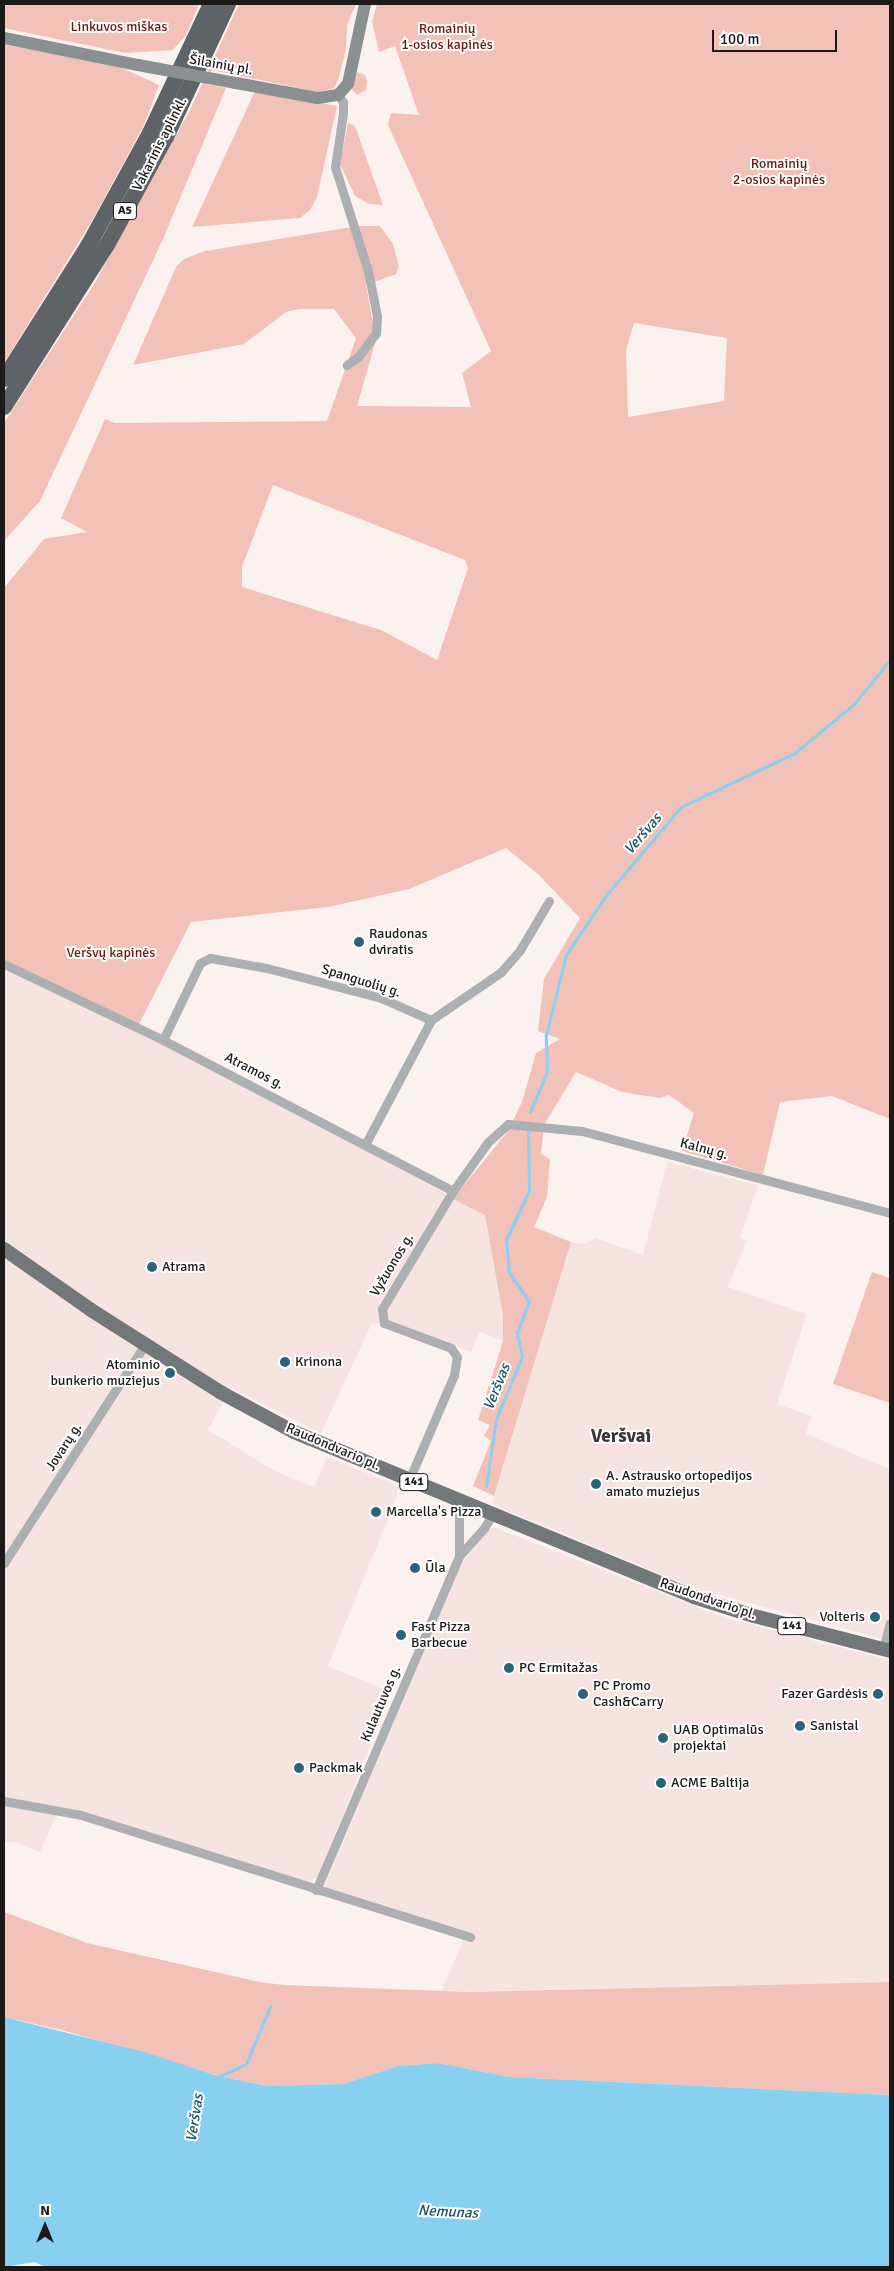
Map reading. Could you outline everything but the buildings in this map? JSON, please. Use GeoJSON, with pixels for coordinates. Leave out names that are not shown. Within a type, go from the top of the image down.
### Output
{"type":"FeatureCollection","features":[{"type":"Feature","properties":{"kind":"highway","name":"Vakarinis aplinkl."},"geometry":{"type":"LineString","coordinates":[[4,379],[88,246],[150,133],[211,4]]}},
{"type":"Feature","properties":{"kind":"highway","name":"Vakarinis aplinkl."},"geometry":{"type":"LineString","coordinates":[[4,407],[107,245],[166,137],[228,4]]}},
{"type":"Feature","properties":{"kind":"main road","name":"Raudondvario pl."},"geometry":{"type":"LineString","coordinates":[[4,1249],[145,1344],[251,1410],[294,1432],[694,1597],[754,1616],[887,1650]]}},
{"type":"Feature","properties":{"kind":"street"},"geometry":{"type":"LineString","coordinates":[[347,365],[358,357],[376,333],[377,316],[361,247],[336,172],[336,148],[343,113],[343,102],[338,95],[348,84],[365,4]]}},
{"type":"Feature","properties":{"kind":"street","name":"Šilainių pl."},"geometry":{"type":"LineString","coordinates":[[4,38],[318,98],[338,95]]}},
{"type":"Feature","properties":{"kind":"street"},"geometry":{"type":"LineString","coordinates":[[366,1143],[431,1020],[501,972],[520,950],[548,901]]}},
{"type":"Feature","properties":{"kind":"street","name":"Spanguolių g."},"geometry":{"type":"LineString","coordinates":[[163,1040],[200,962],[210,958],[267,968],[381,998],[431,1020]]}},
{"type":"Feature","properties":{"kind":"street","name":"Atramos g."},"geometry":{"type":"LineString","coordinates":[[4,964],[163,1040],[366,1143],[453,1190]]}},
{"type":"Feature","properties":{"kind":"street","name":"Kalnų g."},"geometry":{"type":"LineString","coordinates":[[453,1190],[488,1142],[508,1124],[582,1131],[890,1213]]}},
{"type":"Feature","properties":{"kind":"street","name":"Vyžuonos g."},"geometry":{"type":"LineString","coordinates":[[409,1480],[454,1375],[457,1357],[451,1348],[384,1323],[380,1314],[453,1190]]}},
{"type":"Feature","properties":{"kind":"street","name":"Jovarų g."},"geometry":{"type":"LineString","coordinates":[[4,1563],[145,1344]]}},
{"type":"Feature","properties":{"kind":"street","name":"Kulautuvos g."},"geometry":{"type":"LineString","coordinates":[[459,1501],[459,1556]]}},
{"type":"Feature","properties":{"kind":"street","name":"Kulautuvos g."},"geometry":{"type":"LineString","coordinates":[[316,1890],[459,1556],[484,1528],[492,1514]]}},
{"type":"Feature","properties":{"kind":"street"},"geometry":{"type":"LineString","coordinates":[[887,1650],[890,1623]]}},
{"type":"Feature","properties":{"kind":"street"},"geometry":{"type":"LineString","coordinates":[[4,1801],[80,1816],[470,1937]]}},
{"type":"Feature","properties":{"kind":"shaded area"},"geometry":{"type":"Polygon","coordinates":[[[4,964],[163,1040],[485,1215],[503,1316],[503,1341],[480,1332],[471,1352],[389,1320],[371,1325],[321,1433],[231,1388],[208,1430],[277,1472],[314,1487],[327,1457],[399,1486],[393,1507],[328,1666],[386,1690],[388,1701],[319,1875],[310,1881],[301,1882],[60,1807],[40,1852],[14,1842],[4,1842],[4,964]]]}},
{"type":"Feature","properties":{"kind":"shaded area"},"geometry":{"type":"Polygon","coordinates":[[[667,1162],[758,1185],[740,1238],[747,1241],[728,1287],[807,1314],[777,1404],[812,1416],[806,1434],[890,1469],[890,1613],[883,1639],[694,1588],[492,1504],[571,1242],[585,1244],[595,1238],[643,1255],[667,1162]]]}},
{"type":"Feature","properties":{"kind":"shaded area"},"geometry":{"type":"Polygon","coordinates":[[[493,1527],[728,1619],[890,1660],[890,1982],[441,1992],[466,1933],[364,1898],[360,1903],[328,1891],[325,1885],[461,1564],[486,1532],[493,1527]]]}},
{"type":"Feature","properties":{"kind":"green space","name":"Linkuvos miškas"},"geometry":{"type":"Polygon","coordinates":[[[4,4],[199,4],[186,35],[173,50],[125,53],[4,28],[4,4]]]}},
{"type":"Feature","properties":{"kind":"green space"},"geometry":{"type":"Polygon","coordinates":[[[239,4],[356,4],[347,25],[346,50],[338,80],[334,88],[318,92],[212,70],[206,84],[226,88],[163,239],[40,501],[4,541],[4,423],[94,284],[189,112],[239,4]]]}},
{"type":"Feature","properties":{"kind":"green space"},"geometry":{"type":"Polygon","coordinates":[[[377,4],[890,4],[890,1119],[832,1096],[780,1102],[763,1175],[682,1151],[694,1113],[669,1095],[659,1098],[622,1092],[576,1072],[544,1125],[541,1154],[550,1159],[547,1197],[534,1227],[571,1242],[494,1496],[473,1486],[491,1441],[484,1436],[490,1425],[478,1420],[503,1341],[503,1316],[485,1215],[453,1199],[508,1131],[522,1102],[536,1053],[560,1039],[538,1031],[544,979],[580,918],[538,874],[506,848],[409,889],[328,907],[191,922],[137,1028],[4,964],[4,588],[44,539],[87,532],[61,518],[105,419],[115,423],[327,421],[356,338],[334,309],[299,309],[286,312],[244,344],[133,365],[176,267],[184,259],[205,251],[358,226],[380,226],[393,244],[399,266],[396,274],[366,285],[376,340],[357,406],[471,407],[462,373],[491,351],[388,125],[391,113],[419,115],[395,46],[379,52],[372,22],[377,4]],[[634,323],[626,350],[628,417],[724,401],[727,338],[634,323]],[[273,485],[242,567],[242,587],[381,630],[437,660],[468,568],[465,560],[273,485]]]}},
{"type":"Feature","properties":{"kind":"green space"},"geometry":{"type":"Polygon","coordinates":[[[4,45],[113,64],[159,85],[143,127],[93,219],[4,363],[4,45]]]}},
{"type":"Feature","properties":{"kind":"green space"},"geometry":{"type":"Polygon","coordinates":[[[357,72],[365,75],[367,82],[366,90],[357,95],[352,90],[357,72]]]}},
{"type":"Feature","properties":{"kind":"green space"},"geometry":{"type":"Polygon","coordinates":[[[255,91],[337,106],[317,197],[310,210],[300,218],[192,227],[255,91]]]}},
{"type":"Feature","properties":{"kind":"green space"},"geometry":{"type":"Polygon","coordinates":[[[348,123],[355,126],[383,205],[369,204],[355,196],[340,164],[348,123]]]}},
{"type":"Feature","properties":{"kind":"green space"},"geometry":{"type":"Polygon","coordinates":[[[872,1272],[890,1278],[890,1403],[833,1384],[872,1272]]]}},
{"type":"Feature","properties":{"kind":"green space"},"geometry":{"type":"Polygon","coordinates":[[[4,1912],[87,1943],[259,1982],[284,1985],[468,1992],[890,1982],[890,2095],[509,2077],[438,2063],[398,2066],[343,2084],[267,2086],[223,2077],[62,2030],[4,2017],[4,1912]]]}},
{"type":"Feature","properties":{"kind":"water","name":"Nemunas"},"geometry":{"type":"Polygon","coordinates":[[[4,2017],[144,2052],[218,2076],[267,2086],[343,2084],[398,2066],[438,2063],[509,2077],[890,2095],[890,2267],[46,2267],[34,2262],[4,2267],[4,2017]]]}},
{"type":"Feature","properties":{"kind":"waterway","name":"Veršvas"},"geometry":{"type":"LineString","coordinates":[[530,1112],[547,1072],[546,1035],[566,955],[607,894],[681,807],[795,753],[854,704],[890,660]]}},
{"type":"Feature","properties":{"kind":"waterway","name":"Veršvas"},"geometry":{"type":"LineString","coordinates":[[486,1487],[496,1419],[522,1357],[517,1333],[529,1302],[509,1272],[506,1240],[529,1191],[528,1130]]}},
{"type":"Feature","properties":{"kind":"waterway","name":"Veršvas"},"geometry":{"type":"LineString","coordinates":[[216,2078],[246,2064],[270,2007]]}},
{"type":"Feature","properties":{"kind":"place","name":"Raudonas dviratis"},"geometry":{"type":"Point","coordinates":[359,942]}},
{"type":"Feature","properties":{"kind":"place","name":"Atrama"},"geometry":{"type":"Point","coordinates":[152,1267]}},
{"type":"Feature","properties":{"kind":"place","name":"Krinona"},"geometry":{"type":"Point","coordinates":[285,1362]}},
{"type":"Feature","properties":{"kind":"place","name":"Atominio bunkerio muziejus"},"geometry":{"type":"Point","coordinates":[170,1373]}},
{"type":"Feature","properties":{"kind":"place","name":"A. Astrausko ortopedijos amato muziejus"},"geometry":{"type":"Point","coordinates":[596,1484]}},
{"type":"Feature","properties":{"kind":"place","name":"Marcella's Pizza"},"geometry":{"type":"Point","coordinates":[376,1512]}},
{"type":"Feature","properties":{"kind":"place","name":"Ūla"},"geometry":{"type":"Point","coordinates":[415,1568]}},
{"type":"Feature","properties":{"kind":"place","name":"Volteris"},"geometry":{"type":"Point","coordinates":[875,1617]}},
{"type":"Feature","properties":{"kind":"place","name":"Fast Pizza Barbecue"},"geometry":{"type":"Point","coordinates":[401,1635]}},
{"type":"Feature","properties":{"kind":"place","name":"PC Ermitažas"},"geometry":{"type":"Point","coordinates":[509,1668]}},
{"type":"Feature","properties":{"kind":"place","name":"PC Promo Cash&Carry"},"geometry":{"type":"Point","coordinates":[583,1694]}},
{"type":"Feature","properties":{"kind":"place","name":"Fazer Gardėsis"},"geometry":{"type":"Point","coordinates":[878,1694]}},
{"type":"Feature","properties":{"kind":"place","name":"Sanistal"},"geometry":{"type":"Point","coordinates":[800,1726]}},
{"type":"Feature","properties":{"kind":"place","name":"UAB Optimalūs projektai"},"geometry":{"type":"Point","coordinates":[663,1738]}},
{"type":"Feature","properties":{"kind":"place","name":"Packmak"},"geometry":{"type":"Point","coordinates":[299,1768]}},
{"type":"Feature","properties":{"kind":"place","name":"ACME Baltija"},"geometry":{"type":"Point","coordinates":[661,1783]}},
{"type":"Feature","properties":{"kind":"district","name":"Veršvai"},"geometry":{"type":"Point","coordinates":[621,1437]}},
{"type":"Feature","properties":{"kind":"park label","name":"Romainių 1-osios kapinės"},"geometry":{"type":"Point","coordinates":[447,38]}},
{"type":"Feature","properties":{"kind":"park label","name":"Romainių 2-osios kapinės"},"geometry":{"type":"Point","coordinates":[779,172]}},
{"type":"Feature","properties":{"kind":"park label","name":"Veršvų kapinės"},"geometry":{"type":"Point","coordinates":[111,953]}}]}
